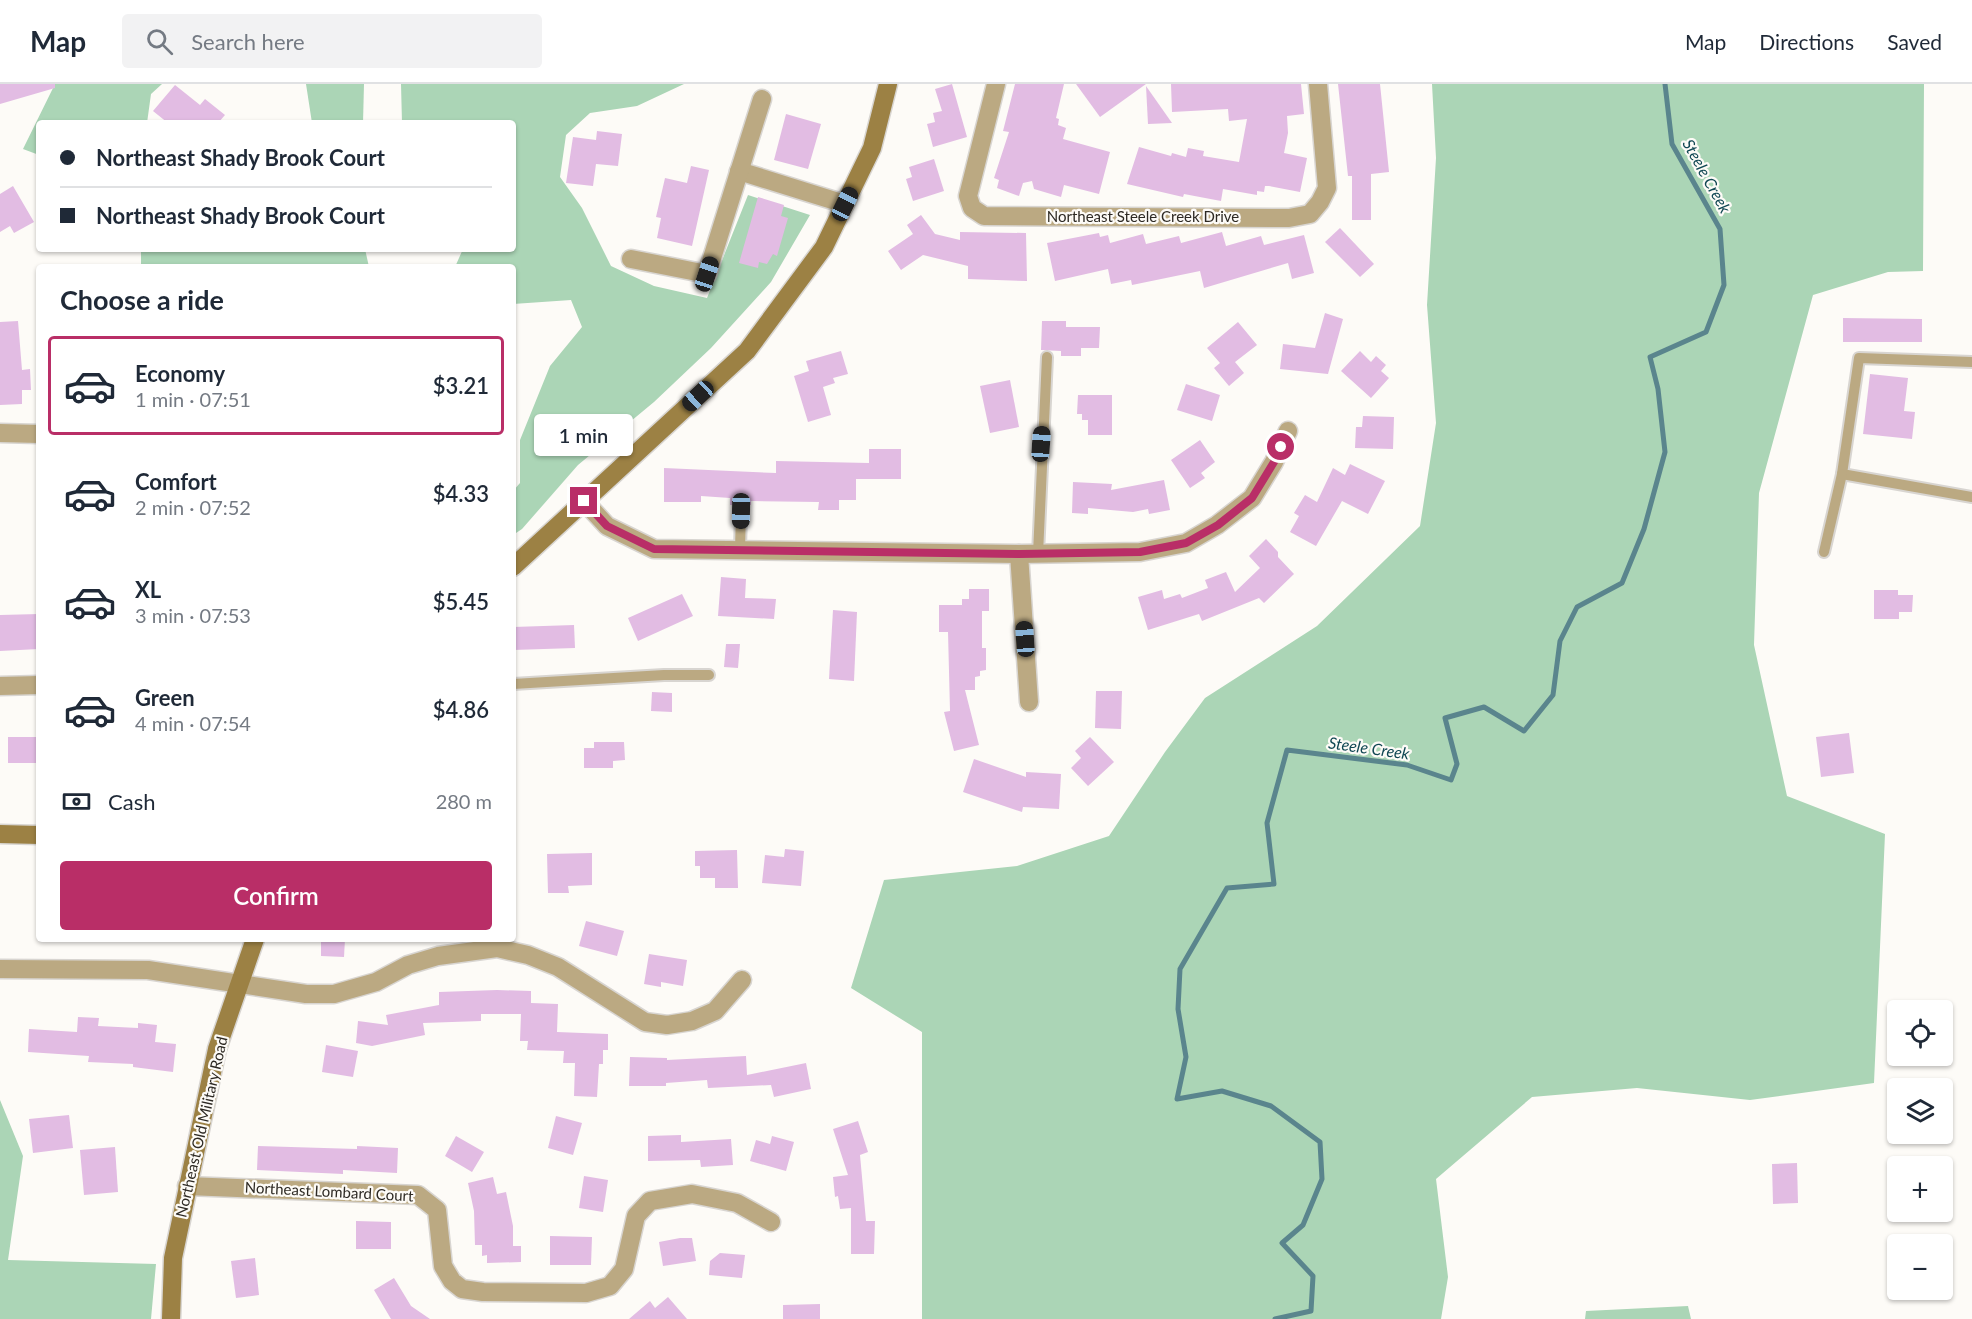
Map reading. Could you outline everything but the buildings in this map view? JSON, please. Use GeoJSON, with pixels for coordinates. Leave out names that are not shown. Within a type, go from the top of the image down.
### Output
{"type":"FeatureCollection","features":[{"type":"Feature","properties":{"kind":"street"},"geometry":{"type":"LineString","coordinates":[[516,562],[747,351],[824,247],[872,148],[888,84]]}},
{"type":"Feature","properties":{"kind":"street","name":"Northeast Steele Creek Drive"},"geometry":{"type":"LineString","coordinates":[[996,84],[968,196],[972,208],[984,216],[1290,218],[1310,214],[1320,202],[1327,188],[1318,84]]}},
{"type":"Feature","properties":{"kind":"street"},"geometry":{"type":"LineString","coordinates":[[631,259],[707,274],[762,99]]}},
{"type":"Feature","properties":{"kind":"street"},"geometry":{"type":"LineString","coordinates":[[739,171],[845,204]]}},
{"type":"Feature","properties":{"kind":"street"},"geometry":{"type":"LineString","coordinates":[[584,501],[607,526],[654,549],[1029,554],[1140,552],[1186,543],[1218,525],[1252,498],[1274,462],[1288,431]]}},
{"type":"Feature","properties":{"kind":"street"},"geometry":{"type":"LineString","coordinates":[[0,433],[36,434]]}},
{"type":"Feature","properties":{"kind":"street"},"geometry":{"type":"LineString","coordinates":[[1029,554],[1029,702]]}},
{"type":"Feature","properties":{"kind":"street"},"geometry":{"type":"LineString","coordinates":[[0,686],[36,685]]}},
{"type":"Feature","properties":{"kind":"street"},"geometry":{"type":"LineString","coordinates":[[0,834],[36,835]]}},
{"type":"Feature","properties":{"kind":"street","name":"Northeast Old Military Road"},"geometry":{"type":"LineString","coordinates":[[171,1319],[173,1258],[217,1049],[254,942]]}},
{"type":"Feature","properties":{"kind":"street"},"geometry":{"type":"LineString","coordinates":[[0,969],[148,970],[306,994],[334,994],[375,982],[408,965],[438,956],[497,948],[528,955],[558,966],[645,1022],[667,1025],[692,1021],[715,1011],[742,980]]}},
{"type":"Feature","properties":{"kind":"street","name":"Northeast Lombard Court"},"geometry":{"type":"LineString","coordinates":[[187,1186],[418,1195],[437,1210],[443,1266],[452,1281],[462,1290],[483,1292],[586,1293],[610,1286],[624,1269],[636,1216],[650,1201],[693,1194],[737,1203],[771,1222]]}},
{"type":"Feature","properties":{"kind":"lane"},"geometry":{"type":"LineString","coordinates":[[1029,554],[1047,357]]}},
{"type":"Feature","properties":{"kind":"lane"},"geometry":{"type":"LineString","coordinates":[[1824,552],[1842,474],[1859,358],[1972,362]]}},
{"type":"Feature","properties":{"kind":"lane"},"geometry":{"type":"LineString","coordinates":[[1842,474],[1972,497]]}},
{"type":"Feature","properties":{"kind":"lane"},"geometry":{"type":"LineString","coordinates":[[740,550],[741,511]]}},
{"type":"Feature","properties":{"kind":"lane"},"geometry":{"type":"LineString","coordinates":[[516,684],[664,675],[709,675]]}},
{"type":"Feature","properties":{"kind":"green space"},"geometry":{"type":"Polygon","coordinates":[[[55,84],[162,84],[151,94],[147,120],[37,120],[55,84]]]}},
{"type":"Feature","properties":{"kind":"green space"},"geometry":{"type":"Polygon","coordinates":[[[306,84],[364,84],[363,120],[312,120],[306,84]]]}},
{"type":"Feature","properties":{"kind":"green space"},"geometry":{"type":"Polygon","coordinates":[[[401,84],[684,84],[637,106],[590,113],[566,135],[560,177],[582,208],[611,266],[654,286],[707,298],[748,195],[810,215],[771,282],[711,348],[654,402],[578,465],[516,533],[516,488],[520,483],[520,440],[550,366],[582,327],[571,300],[516,304],[516,264],[456,264],[462,252],[516,252],[516,120],[402,120],[401,84]]]}},
{"type":"Feature","properties":{"kind":"green space"},"geometry":{"type":"Polygon","coordinates":[[[1432,84],[1924,84],[1923,271],[1888,272],[1813,295],[1759,493],[1754,645],[1787,796],[1885,834],[1874,1083],[1750,1100],[1637,1088],[1532,1097],[1436,1179],[1448,1277],[1441,1319],[922,1319],[922,1032],[851,988],[884,880],[1017,866],[1109,836],[1165,752],[1205,698],[1317,626],[1420,526],[1436,423],[1427,305],[1436,158],[1432,84]]]}},
{"type":"Feature","properties":{"kind":"green space"},"geometry":{"type":"Polygon","coordinates":[[[36,123],[36,154],[23,149],[36,123]]]}},
{"type":"Feature","properties":{"kind":"green space"},"geometry":{"type":"Polygon","coordinates":[[[141,252],[366,252],[368,264],[141,264],[141,252]]]}},
{"type":"Feature","properties":{"kind":"green space"},"geometry":{"type":"Polygon","coordinates":[[[0,1100],[23,1156],[8,1260],[156,1264],[151,1319],[0,1319],[0,1100]]]}},
{"type":"Feature","properties":{"kind":"green space"},"geometry":{"type":"Polygon","coordinates":[[[1688,1306],[1691,1319],[1585,1319],[1586,1311],[1688,1306]]]}},
{"type":"Feature","properties":{"kind":"waterway","name":"Steele Creek"},"geometry":{"type":"LineString","coordinates":[[1275,1319],[1311,1311],[1313,1276],[1282,1243],[1303,1225],[1322,1179],[1320,1142],[1271,1106],[1222,1091],[1177,1099],[1186,1057],[1178,1009],[1180,969],[1227,888],[1274,884],[1267,823],[1287,750],[1407,765],[1451,780],[1457,764],[1445,718],[1484,707],[1524,731],[1553,695],[1560,641],[1577,607],[1622,583],[1644,529],[1665,452],[1658,389],[1650,357],[1706,332],[1724,285],[1720,229],[1672,144],[1665,84]]}},
{"type":"Feature","properties":{"kind":"route"},"geometry":{"type":"LineString","coordinates":[[584,501],[607,526],[654,549],[1019,554],[1140,552],[1186,543],[1218,525],[1252,498],[1281,447]]}}]}
